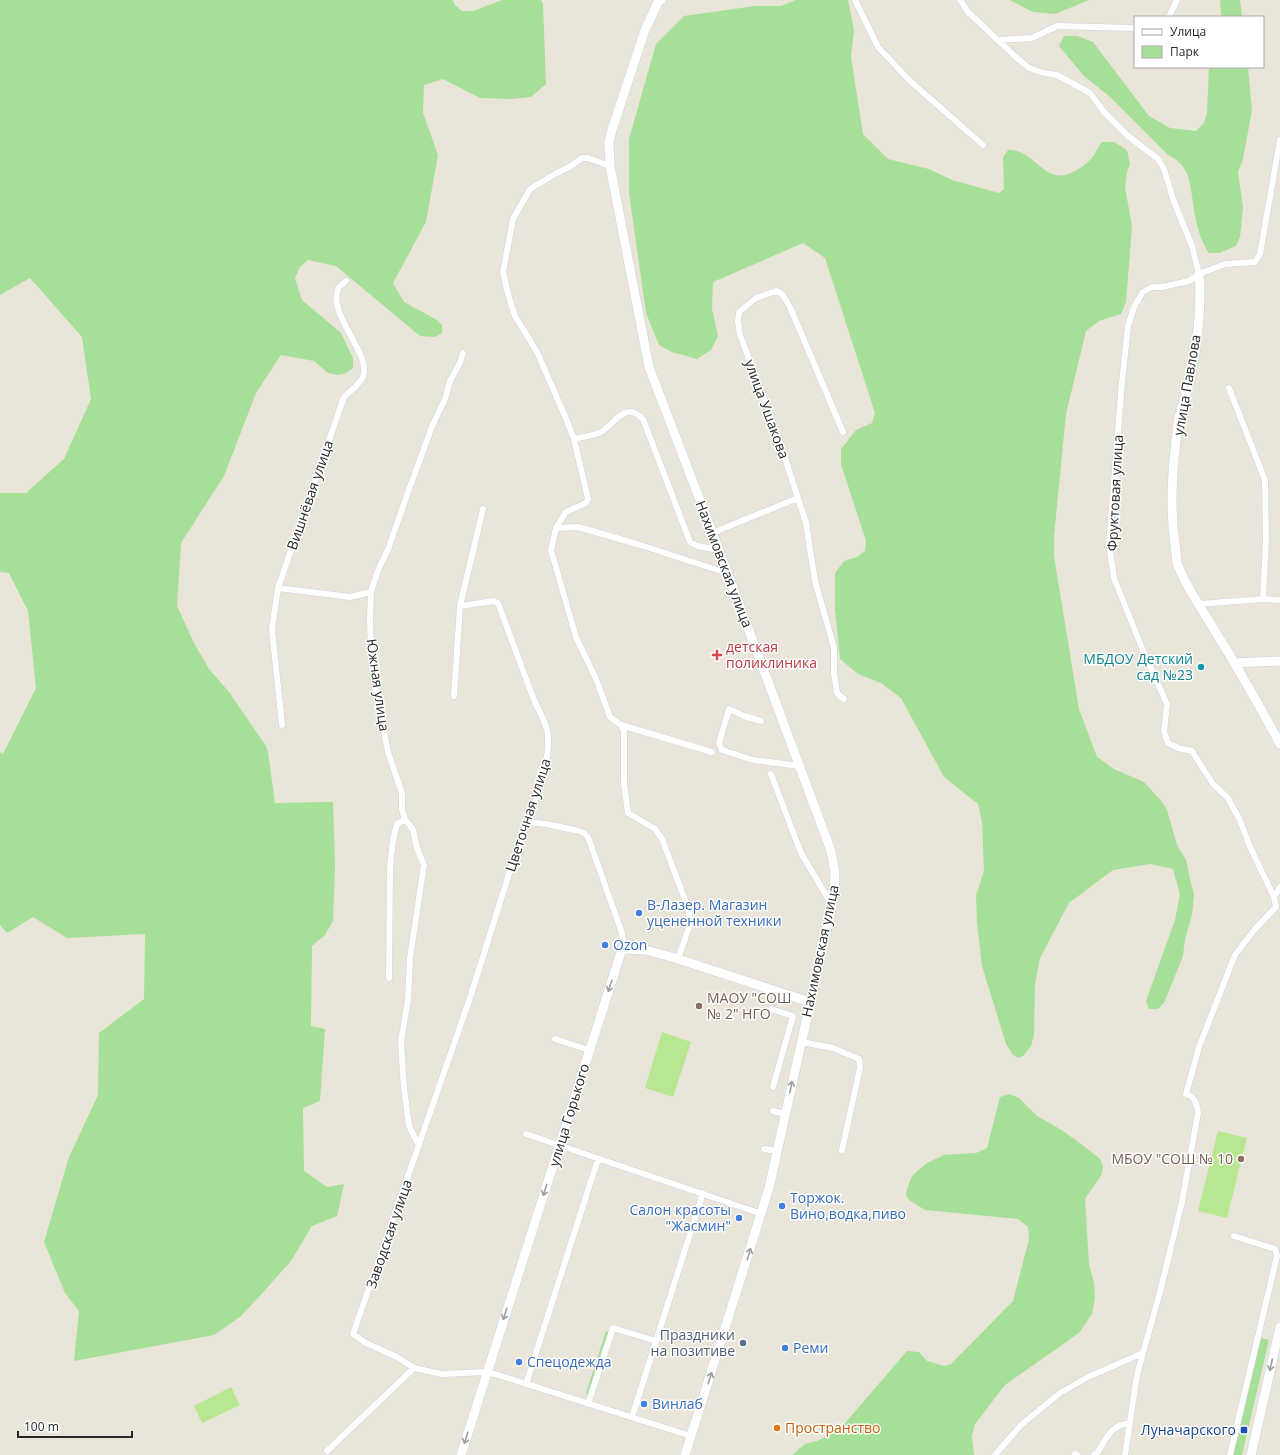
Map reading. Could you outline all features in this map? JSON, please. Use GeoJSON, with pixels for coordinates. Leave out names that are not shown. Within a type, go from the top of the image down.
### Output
{"type":"FeatureCollection","features":[{"type":"Feature","properties":{"kind":"main road","name":"Нахимовская улица"},"geometry":{"type":"LineString","coordinates":[[661,0],[658,2],[645,30],[612,130],[610,142],[610,166],[649,367],[800,766],[834,861],[836,880],[832,905],[762,1214],[685,1455]]}},
{"type":"Feature","properties":{"kind":"main road","name":"улица Павлова"},"geometry":{"type":"LineString","coordinates":[[1199,274],[1200,310],[1192,367],[1178,422],[1171,502],[1177,562],[1185,580],[1235,663],[1280,744]]}},
{"type":"Feature","properties":{"kind":"main road"},"geometry":{"type":"LineString","coordinates":[[1235,663],[1280,661]]}},
{"type":"Feature","properties":{"kind":"main road"},"geometry":{"type":"LineString","coordinates":[[622,949],[646,950],[678,959],[810,1002]]}},
{"type":"Feature","properties":{"kind":"main road","name":"улица Горького"},"geometry":{"type":"LineString","coordinates":[[461,1455],[486,1372],[560,1146],[622,949]]}},
{"type":"Feature","properties":{"kind":"main road"},"geometry":{"type":"LineString","coordinates":[[1251,1455],[1280,1327]]}},
{"type":"Feature","properties":{"kind":"street"},"geometry":{"type":"LineString","coordinates":[[855,0],[860,13],[878,47],[910,81],[983,145]]}},
{"type":"Feature","properties":{"kind":"street"},"geometry":{"type":"LineString","coordinates":[[960,0],[968,12],[1029,68],[1044,73],[1058,75],[1090,93],[1104,112],[1123,131],[1158,159],[1164,169],[1174,202],[1192,246],[1199,274],[1225,264],[1255,262],[1258,258],[1261,249],[1280,140]]}},
{"type":"Feature","properties":{"kind":"street"},"geometry":{"type":"LineString","coordinates":[[1169,16],[1177,0]]}},
{"type":"Feature","properties":{"kind":"street"},"geometry":{"type":"LineString","coordinates":[[998,40],[1032,38],[1057,26],[1134,28]]}},
{"type":"Feature","properties":{"kind":"street"},"geometry":{"type":"LineString","coordinates":[[610,166],[588,158],[582,158],[571,166],[530,189],[513,219],[503,272],[515,316],[537,352],[574,440],[588,499],[586,503],[566,512],[556,528],[551,550],[576,637],[596,679],[610,718],[621,725],[712,752]]}},
{"type":"Feature","properties":{"kind":"street","name":"Фруктовая улица"},"geometry":{"type":"LineString","coordinates":[[1199,274],[1189,281],[1162,287],[1152,287],[1143,292],[1134,307],[1128,326],[1122,382],[1109,544],[1114,578],[1142,648],[1167,704],[1164,732],[1168,742],[1178,748],[1192,751],[1213,784],[1227,798],[1239,818],[1250,848],[1274,897]]}},
{"type":"Feature","properties":{"kind":"street","name":"Вишнёвая улица"},"geometry":{"type":"LineString","coordinates":[[282,725],[272,629],[278,588],[344,397],[363,377],[364,368],[361,356],[340,314],[336,298],[340,287],[346,281]]}},
{"type":"Feature","properties":{"kind":"street","name":"улица Ушакова"},"geometry":{"type":"LineString","coordinates":[[843,432],[790,307],[782,294],[776,291],[756,298],[739,312],[738,321],[740,335],[777,433],[806,523],[815,580],[834,648],[834,673],[838,693],[844,699]]}},
{"type":"Feature","properties":{"kind":"street","name":"Южная улица"},"geometry":{"type":"LineString","coordinates":[[405,820],[402,809],[402,793],[399,779],[394,771],[388,752],[375,685],[370,618],[371,592],[377,573],[389,547],[405,498],[433,424],[445,399],[450,381],[460,363],[463,353]]}},
{"type":"Feature","properties":{"kind":"street"},"geometry":{"type":"LineString","coordinates":[[1229,388],[1265,480],[1266,539],[1262,599]]}},
{"type":"Feature","properties":{"kind":"street"},"geometry":{"type":"LineString","coordinates":[[574,440],[600,433],[618,417],[625,413],[633,412],[639,415],[643,419],[690,542],[697,546],[719,550]]}},
{"type":"Feature","properties":{"kind":"street"},"geometry":{"type":"LineString","coordinates":[[712,533],[798,498]]}},
{"type":"Feature","properties":{"kind":"street"},"geometry":{"type":"LineString","coordinates":[[454,696],[460,606],[483,509]]}},
{"type":"Feature","properties":{"kind":"street"},"geometry":{"type":"LineString","coordinates":[[556,528],[578,527],[638,544],[727,573]]}},
{"type":"Feature","properties":{"kind":"street"},"geometry":{"type":"LineString","coordinates":[[278,588],[350,597],[371,592]]}},
{"type":"Feature","properties":{"kind":"street"},"geometry":{"type":"LineString","coordinates":[[1199,604],[1262,599],[1280,600]]}},
{"type":"Feature","properties":{"kind":"street","name":"Цветочная улица"},"geometry":{"type":"LineString","coordinates":[[460,606],[494,601],[498,603],[546,726],[548,735],[548,750],[545,768],[519,842],[470,998]]}},
{"type":"Feature","properties":{"kind":"street"},"geometry":{"type":"LineString","coordinates":[[761,721],[744,716],[729,709],[719,743],[722,750],[752,760],[800,766]]}},
{"type":"Feature","properties":{"kind":"street"},"geometry":{"type":"LineString","coordinates":[[621,725],[624,731],[624,783],[628,813],[655,829],[662,839],[689,910],[689,927],[678,959]]}},
{"type":"Feature","properties":{"kind":"street"},"geometry":{"type":"LineString","coordinates":[[771,774],[801,853],[832,905]]}},
{"type":"Feature","properties":{"kind":"street"},"geometry":{"type":"LineString","coordinates":[[389,978],[390,867],[392,847],[397,824],[405,820],[413,830],[417,848],[424,865],[410,958],[408,999],[401,1042],[408,1126],[419,1146]]}},
{"type":"Feature","properties":{"kind":"street","name":"улица Горького"},"geometry":{"type":"LineString","coordinates":[[527,822],[546,824],[579,831],[588,837],[622,933],[622,949]]}},
{"type":"Feature","properties":{"kind":"street"},"geometry":{"type":"LineString","coordinates":[[1125,1455],[1142,1353],[1161,1288],[1182,1202],[1198,1113],[1195,1100],[1186,1094],[1191,1074],[1199,1047],[1235,955],[1255,929],[1276,907],[1274,897],[1280,887]]}},
{"type":"Feature","properties":{"kind":"street","name":"Заводская улица"},"geometry":{"type":"LineString","coordinates":[[470,998],[353,1334],[397,1357],[414,1368],[442,1374],[486,1372],[691,1436]]}},
{"type":"Feature","properties":{"kind":"street"},"geometry":{"type":"LineString","coordinates":[[771,1009],[792,1016],[773,1086]]}},
{"type":"Feature","properties":{"kind":"street"},"geometry":{"type":"LineString","coordinates":[[555,1039],[589,1050]]}},
{"type":"Feature","properties":{"kind":"street"},"geometry":{"type":"LineString","coordinates":[[801,1042],[833,1048],[859,1059],[860,1068],[842,1150]]}},
{"type":"Feature","properties":{"kind":"street"},"geometry":{"type":"LineString","coordinates":[[773,1112],[785,1114]]}},
{"type":"Feature","properties":{"kind":"street"},"geometry":{"type":"LineString","coordinates":[[526,1134],[762,1214]]}},
{"type":"Feature","properties":{"kind":"street"},"geometry":{"type":"LineString","coordinates":[[764,1149],[777,1152]]}},
{"type":"Feature","properties":{"kind":"street"},"geometry":{"type":"LineString","coordinates":[[526,1384],[598,1159]]}},
{"type":"Feature","properties":{"kind":"street"},"geometry":{"type":"LineString","coordinates":[[632,1417],[703,1193]]}},
{"type":"Feature","properties":{"kind":"street"},"geometry":{"type":"LineString","coordinates":[[1230,1455],[1277,1256],[1275,1248],[1234,1236]]}},
{"type":"Feature","properties":{"kind":"street"},"geometry":{"type":"LineString","coordinates":[[588,1404],[613,1328],[656,1341]]}},
{"type":"Feature","properties":{"kind":"street"},"geometry":{"type":"LineString","coordinates":[[995,1455],[1021,1425],[1060,1393],[1088,1377],[1142,1353]]}},
{"type":"Feature","properties":{"kind":"street"},"geometry":{"type":"LineString","coordinates":[[327,1451],[414,1368]]}},
{"type":"Feature","properties":{"kind":"street"},"geometry":{"type":"LineString","coordinates":[[1094,1455],[1112,1429],[1122,1424],[1130,1423]]}},
{"type":"Feature","properties":{"kind":"green space"},"geometry":{"type":"Polygon","coordinates":[[[0,0],[453,0],[455,5],[462,11],[473,11],[502,0],[541,0],[543,4],[546,84],[531,97],[511,99],[480,98],[443,79],[424,85],[423,113],[438,155],[426,222],[393,283],[404,302],[437,320],[442,325],[442,333],[435,337],[420,336],[336,266],[308,260],[300,267],[295,278],[302,300],[341,333],[353,358],[353,368],[346,373],[338,375],[328,373],[314,361],[281,355],[256,393],[224,476],[181,543],[177,606],[194,643],[209,669],[229,692],[266,746],[275,803],[333,802],[335,865],[333,921],[325,935],[312,946],[311,1026],[325,1029],[320,1101],[303,1108],[304,1171],[327,1187],[344,1184],[337,1216],[312,1226],[291,1261],[258,1298],[240,1317],[214,1335],[74,1361],[79,1311],[65,1293],[44,1242],[69,1157],[98,1095],[99,1033],[144,999],[145,934],[67,938],[33,917],[7,933],[0,925],[0,752],[3,754],[36,688],[28,611],[9,573],[0,572],[0,493],[26,493],[64,459],[91,399],[82,337],[30,278],[0,295],[0,0]]]}},
{"type":"Feature","properties":{"kind":"green space"},"geometry":{"type":"Polygon","coordinates":[[[796,0],[848,0],[854,30],[851,57],[863,134],[888,159],[929,169],[952,180],[999,193],[1004,189],[1003,157],[1008,150],[1017,151],[1025,155],[1045,170],[1060,176],[1069,174],[1085,165],[1092,158],[1102,142],[1114,142],[1127,150],[1130,164],[1127,172],[1125,187],[1132,226],[1126,302],[1121,314],[1099,321],[1086,331],[1066,414],[1054,536],[1054,556],[1079,709],[1097,757],[1114,769],[1144,782],[1163,803],[1167,810],[1177,845],[1186,860],[1194,895],[1192,915],[1185,939],[1183,956],[1164,1003],[1158,1009],[1149,1009],[1146,1001],[1175,920],[1180,894],[1173,869],[1150,864],[1113,870],[1069,903],[1040,958],[1035,984],[1034,1035],[1031,1046],[1023,1056],[1018,1058],[1013,1055],[1006,1044],[982,966],[977,923],[976,895],[984,871],[982,822],[978,804],[944,777],[901,698],[881,683],[858,674],[840,659],[835,609],[835,573],[844,561],[857,557],[865,551],[866,541],[841,464],[841,449],[856,430],[872,423],[875,413],[825,258],[803,243],[713,282],[712,309],[718,336],[711,350],[697,359],[672,352],[659,345],[646,313],[629,193],[629,139],[656,44],[684,16],[755,6],[781,6],[796,0]]]}},
{"type":"Feature","properties":{"kind":"green space"},"geometry":{"type":"Polygon","coordinates":[[[1010,0],[1089,0],[1055,14],[1033,12],[1010,0]]]}},
{"type":"Feature","properties":{"kind":"green space"},"geometry":{"type":"Polygon","coordinates":[[[1220,0],[1240,0],[1242,16],[1221,16],[1220,0]]]}},
{"type":"Feature","properties":{"kind":"green space"},"geometry":{"type":"Polygon","coordinates":[[[1064,36],[1077,36],[1093,42],[1149,116],[1170,128],[1196,131],[1204,123],[1207,113],[1209,68],[1248,68],[1252,110],[1243,159],[1238,172],[1243,207],[1240,237],[1236,246],[1219,253],[1209,253],[1199,233],[1190,185],[1186,171],[1182,165],[1168,155],[1109,96],[1084,76],[1059,46],[1064,36]]]}},
{"type":"Feature","properties":{"kind":"green space"},"geometry":{"type":"Polygon","coordinates":[[[662,1032],[691,1042],[673,1097],[645,1088],[662,1032]]]}},
{"type":"Feature","properties":{"kind":"green space"},"geometry":{"type":"Polygon","coordinates":[[[1009,1094],[1019,1098],[1037,1116],[1060,1129],[1084,1146],[1100,1159],[1103,1166],[1102,1174],[1085,1199],[1089,1264],[1094,1283],[1095,1298],[1092,1314],[1079,1333],[1005,1385],[975,1424],[972,1436],[974,1455],[792,1455],[805,1444],[817,1441],[840,1429],[907,1351],[919,1352],[927,1361],[945,1366],[951,1364],[1013,1301],[1029,1239],[1028,1227],[1018,1219],[925,1210],[909,1200],[906,1196],[912,1176],[927,1163],[944,1155],[976,1153],[987,1148],[1000,1097],[1009,1094]]]}},
{"type":"Feature","properties":{"kind":"green space"},"geometry":{"type":"Polygon","coordinates":[[[1218,1131],[1247,1138],[1227,1218],[1198,1211],[1218,1131]]]}},
{"type":"Feature","properties":{"kind":"green space"},"geometry":{"type":"Polygon","coordinates":[[[606,1331],[610,1332],[589,1396],[587,1396],[586,1393],[606,1331]]]}},
{"type":"Feature","properties":{"kind":"green space"},"geometry":{"type":"Polygon","coordinates":[[[1260,1338],[1269,1340],[1242,1455],[1233,1455],[1260,1338]]]}},
{"type":"Feature","properties":{"kind":"green space"},"geometry":{"type":"Polygon","coordinates":[[[231,1387],[240,1405],[202,1423],[194,1406],[231,1387]]]}},
{"type":"Feature","properties":{"kind":"place","name":"детская поликлиника"},"geometry":{"type":"Point","coordinates":[717,655]}},
{"type":"Feature","properties":{"kind":"place","name":"МБДОУ Детский сад №23"},"geometry":{"type":"Point","coordinates":[1201,667]}},
{"type":"Feature","properties":{"kind":"place","name":"В-Лазер. Магазин уцененной техники"},"geometry":{"type":"Point","coordinates":[639,913]}},
{"type":"Feature","properties":{"kind":"place","name":"Ozon"},"geometry":{"type":"Point","coordinates":[605,945]}},
{"type":"Feature","properties":{"kind":"place","name":"МАОУ \"СОШ № 2\" НГО"},"geometry":{"type":"Point","coordinates":[699,1006]}},
{"type":"Feature","properties":{"kind":"place","name":"МБОУ \"СОШ № 10"},"geometry":{"type":"Point","coordinates":[1241,1159]}},
{"type":"Feature","properties":{"kind":"place","name":"Торжок. Вино,водка,пиво"},"geometry":{"type":"Point","coordinates":[782,1206]}},
{"type":"Feature","properties":{"kind":"place","name":"Салон красоты \"Жасмин\""},"geometry":{"type":"Point","coordinates":[739,1218]}},
{"type":"Feature","properties":{"kind":"place","name":"Праздники на позитиве"},"geometry":{"type":"Point","coordinates":[743,1343]}},
{"type":"Feature","properties":{"kind":"place","name":"Реми"},"geometry":{"type":"Point","coordinates":[785,1348]}},
{"type":"Feature","properties":{"kind":"place","name":"Спецодежда"},"geometry":{"type":"Point","coordinates":[519,1362]}},
{"type":"Feature","properties":{"kind":"place","name":"Винлаб"},"geometry":{"type":"Point","coordinates":[644,1404]}},
{"type":"Feature","properties":{"kind":"place","name":"Пространство"},"geometry":{"type":"Point","coordinates":[777,1428]}},
{"type":"Feature","properties":{"kind":"place","name":"Луначарского"},"geometry":{"type":"Point","coordinates":[1244,1430]}}]}
